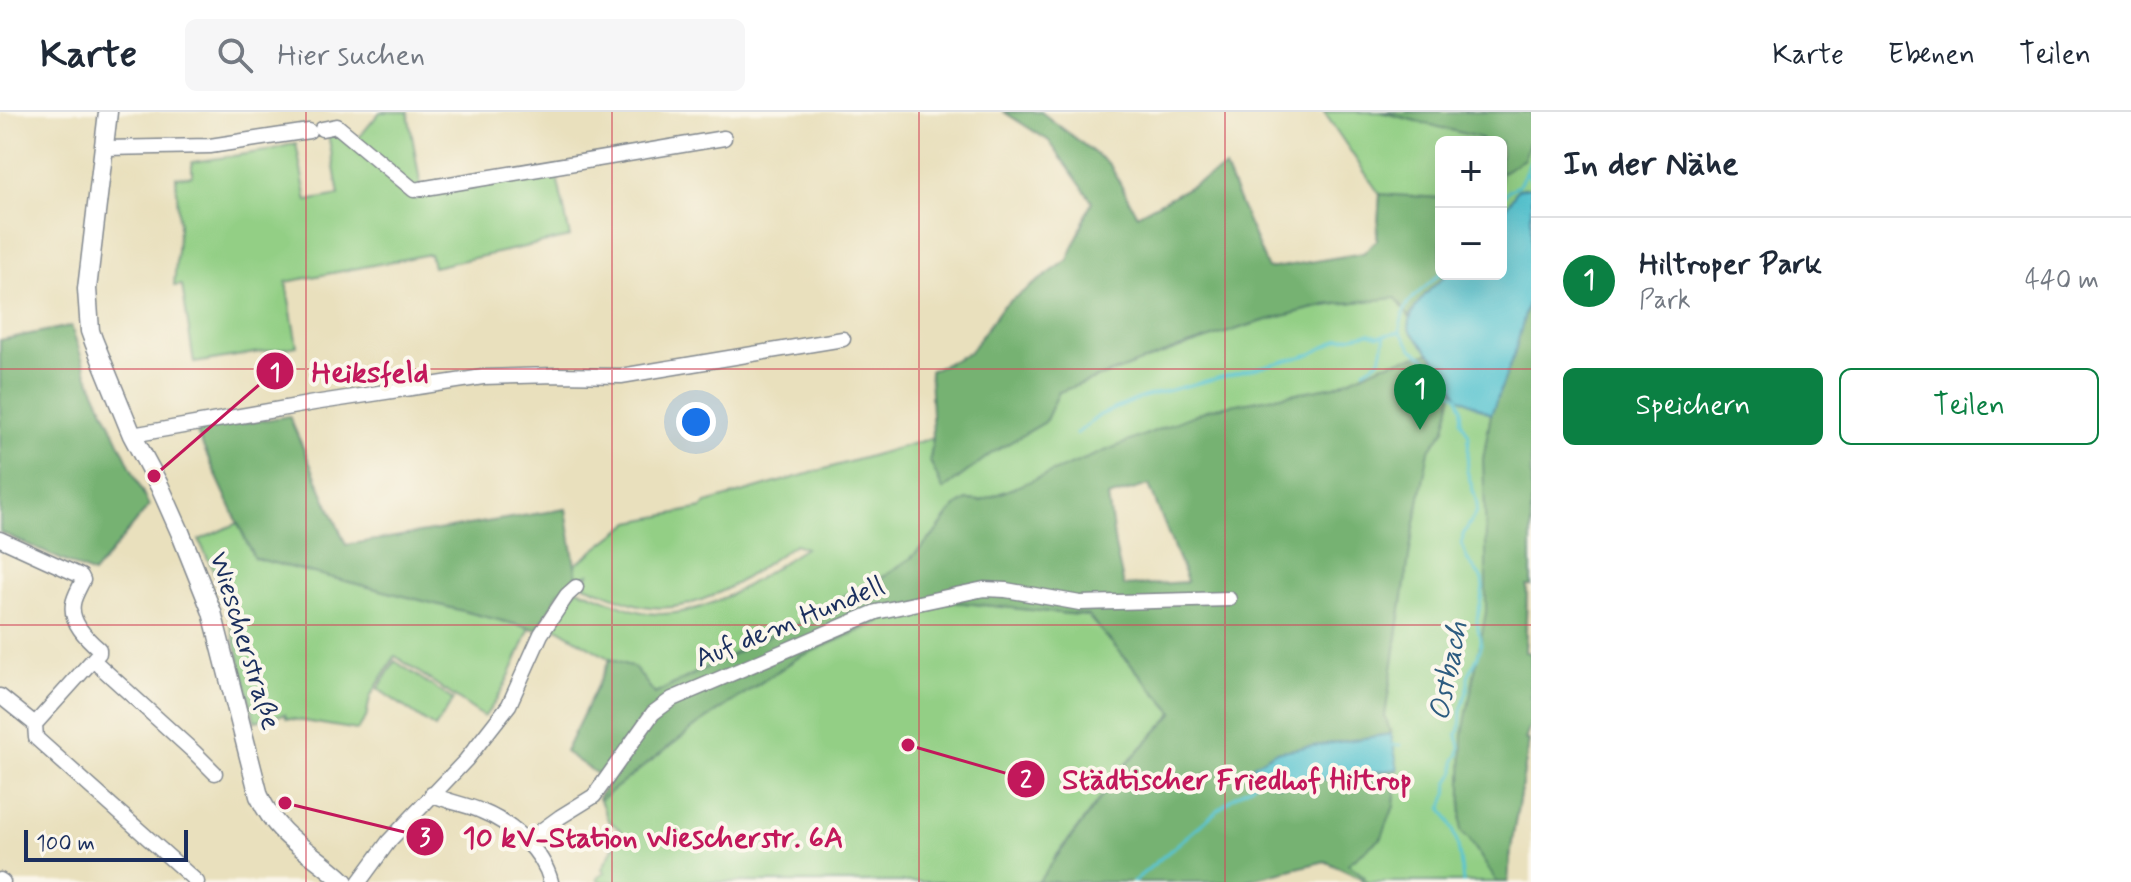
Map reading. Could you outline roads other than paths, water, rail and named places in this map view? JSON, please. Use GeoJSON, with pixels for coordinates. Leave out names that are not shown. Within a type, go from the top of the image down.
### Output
{"type":"FeatureCollection","features":[{"type":"Feature","properties":{"kind":"main road","name":"Wiescherstraße"},"geometry":{"type":"LineString","coordinates":[[108,112],[87,289],[90,331],[132,435],[160,487],[212,612],[259,796],[280,830],[344,882]]}},
{"type":"Feature","properties":{"kind":"street"},"geometry":{"type":"LineString","coordinates":[[105,148],[210,146],[337,126],[414,190],[724,138]]}},
{"type":"Feature","properties":{"kind":"street"},"geometry":{"type":"LineString","coordinates":[[132,435],[483,377],[621,376],[843,339]]}},
{"type":"Feature","properties":{"kind":"street"},"geometry":{"type":"LineString","coordinates":[[0,539],[81,576],[83,580],[73,605],[74,617],[80,629],[99,649],[99,653],[35,724],[36,738],[197,882]]}},
{"type":"Feature","properties":{"kind":"street"},"geometry":{"type":"LineString","coordinates":[[359,882],[389,841],[466,760],[509,705],[541,634],[567,595],[576,587]]}},
{"type":"Feature","properties":{"kind":"street","name":"Auf dem Hundell"},"geometry":{"type":"LineString","coordinates":[[527,841],[594,796],[653,713],[672,699],[876,612],[984,589],[1080,603],[1229,599]]}},
{"type":"Feature","properties":{"kind":"street"},"geometry":{"type":"LineString","coordinates":[[93,660],[215,773]]}},
{"type":"Feature","properties":{"kind":"street"},"geometry":{"type":"LineString","coordinates":[[0,697],[35,724]]}},
{"type":"Feature","properties":{"kind":"street"},"geometry":{"type":"LineString","coordinates":[[432,794],[487,814],[527,841],[544,862],[551,882]]}},
{"type":"Feature","properties":{"kind":"water"},"geometry":{"type":"Polygon","coordinates":[[[1531,187],[1531,291],[1514,355],[1491,414],[1459,397],[1445,371],[1409,329],[1413,313],[1422,298],[1441,280],[1507,280],[1507,206],[1518,189],[1531,187]]]}},
{"type":"Feature","properties":{"kind":"water"},"geometry":{"type":"Polygon","coordinates":[[[1391,734],[1398,769],[1279,785],[1261,779],[1253,765],[1275,752],[1391,734]]]}},
{"type":"Feature","properties":{"kind":"waterway","name":"Ostbach"},"geometry":{"type":"LineString","coordinates":[[1507,192],[1519,185],[1531,161]]}},
{"type":"Feature","properties":{"kind":"waterway"},"geometry":{"type":"LineString","coordinates":[[1526,171],[1531,180]]}},
{"type":"Feature","properties":{"kind":"waterway","name":"Ostbach"},"geometry":{"type":"LineString","coordinates":[[1435,278],[1409,303],[1400,331],[1412,349],[1436,365],[1448,390],[1458,396],[1462,408],[1461,421],[1469,435],[1467,471],[1477,503],[1477,511],[1463,535],[1462,544],[1467,559],[1482,579],[1477,621],[1481,646],[1468,676],[1457,735],[1459,754],[1442,809],[1455,835],[1463,882]]}},
{"type":"Feature","properties":{"kind":"waterway"},"geometry":{"type":"LineString","coordinates":[[1076,434],[1100,415],[1143,397],[1312,354],[1339,339],[1369,333],[1379,336],[1400,332]]}},
{"type":"Feature","properties":{"kind":"waterway"},"geometry":{"type":"LineString","coordinates":[[1364,370],[1380,360],[1385,335]]}},
{"type":"Feature","properties":{"kind":"waterway"},"geometry":{"type":"LineString","coordinates":[[1393,745],[1401,745]]}},
{"type":"Feature","properties":{"kind":"waterway"},"geometry":{"type":"LineString","coordinates":[[1133,882],[1231,799],[1261,779]]}},
{"type":"Feature","properties":{"kind":"place","name":"Hiltroper Park"},"geometry":{"type":"Point","coordinates":[1420,430]}},
{"type":"Feature","properties":{"kind":"place","name":"Heiksfeld"},"geometry":{"type":"Point","coordinates":[154,476]}},
{"type":"Feature","properties":{"kind":"place","name":"Städtischer Friedhof Hiltrop"},"geometry":{"type":"Point","coordinates":[908,745]}},
{"type":"Feature","properties":{"kind":"place","name":"10 kV-Station Wiescherstr. 6A"},"geometry":{"type":"Point","coordinates":[285,803]}}]}
